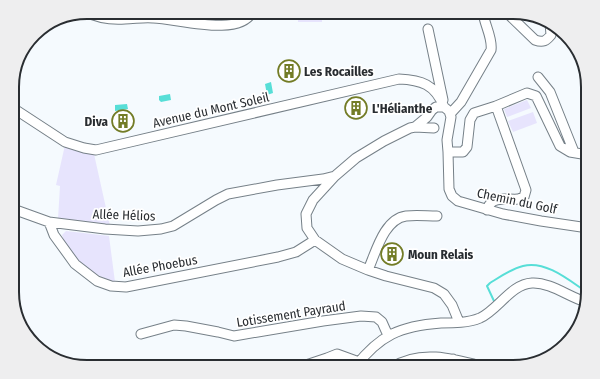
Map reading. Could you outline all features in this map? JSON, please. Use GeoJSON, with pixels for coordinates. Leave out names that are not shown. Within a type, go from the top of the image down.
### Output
{"type":"FeatureCollection","features":[{"type":"Feature","properties":{"kind":"street"},"geometry":{"type":"LineString","coordinates":[[116,19],[138,19]]}},
{"type":"Feature","properties":{"kind":"street"},"geometry":{"type":"LineString","coordinates":[[162,19],[214,25],[226,25],[242,22],[246,19]]}},
{"type":"Feature","properties":{"kind":"street"},"geometry":{"type":"LineString","coordinates":[[447,112],[461,102],[491,50],[492,45],[484,19]]}},
{"type":"Feature","properties":{"kind":"street"},"geometry":{"type":"LineString","coordinates":[[513,19],[535,40],[541,42],[547,40],[551,35],[551,30]]}},
{"type":"Feature","properties":{"kind":"street"},"geometry":{"type":"LineString","coordinates":[[415,126],[441,129],[447,126],[447,112],[428,29]]}},
{"type":"Feature","properties":{"kind":"street"},"geometry":{"type":"LineString","coordinates":[[538,77],[550,92],[574,152]]}},
{"type":"Feature","properties":{"kind":"street","name":"Avenue du Mont Soleil"},"geometry":{"type":"LineString","coordinates":[[19,112],[65,142],[96,150],[399,79],[414,79],[429,86],[436,92],[447,112]]}},
{"type":"Feature","properties":{"kind":"street"},"geometry":{"type":"LineString","coordinates":[[424,84],[431,95],[432,103],[429,122],[447,140]]}},
{"type":"Feature","properties":{"kind":"street"},"geometry":{"type":"LineString","coordinates":[[448,152],[463,152],[467,147],[470,120],[474,113],[496,106],[527,93],[536,96],[560,146],[570,152],[581,154]]}},
{"type":"Feature","properties":{"kind":"street"},"geometry":{"type":"LineString","coordinates":[[487,210],[493,201],[500,199],[519,199],[524,197],[526,190],[496,106]]}},
{"type":"Feature","properties":{"kind":"street"},"geometry":{"type":"LineString","coordinates":[[447,112],[436,107],[415,126],[384,141],[356,158],[334,176],[313,200],[306,214],[308,228],[315,240],[342,259],[368,270],[434,288],[444,294],[452,305],[459,322]]}},
{"type":"Feature","properties":{"kind":"street","name":"Chemin du Golf"},"geometry":{"type":"LineString","coordinates":[[447,112],[448,189],[452,196],[460,202],[487,210],[541,221],[581,227]]}},
{"type":"Feature","properties":{"kind":"street","name":"Allée Hélios"},"geometry":{"type":"LineString","coordinates":[[49,222],[105,229],[138,231],[161,229],[173,226],[228,194],[334,176]]}},
{"type":"Feature","properties":{"kind":"street"},"geometry":{"type":"LineString","coordinates":[[309,181],[316,185],[318,196]]}},
{"type":"Feature","properties":{"kind":"street"},"geometry":{"type":"LineString","coordinates":[[19,211],[49,222]]}},
{"type":"Feature","properties":{"kind":"street"},"geometry":{"type":"LineString","coordinates":[[368,270],[383,235],[392,222],[405,216],[437,216]]}},
{"type":"Feature","properties":{"kind":"street","name":"Allée Phoebus"},"geometry":{"type":"LineString","coordinates":[[49,222],[54,235],[75,264],[97,281],[111,286],[126,287],[278,257],[296,252],[315,240]]}},
{"type":"Feature","properties":{"kind":"street"},"geometry":{"type":"LineString","coordinates":[[361,360],[381,339],[410,327],[425,324],[475,320],[482,317],[516,288],[526,284],[543,284],[581,300]]}},
{"type":"Feature","properties":{"kind":"street","name":"Lotissement Payraud"},"geometry":{"type":"LineString","coordinates":[[141,334],[174,325],[234,336],[361,316],[376,317],[382,322],[389,335]]}},
{"type":"Feature","properties":{"kind":"street"},"geometry":{"type":"LineString","coordinates":[[321,360],[337,354],[349,360]]}},
{"type":"Feature","properties":{"kind":"street"},"geometry":{"type":"LineString","coordinates":[[409,360],[415,358],[435,357],[457,360]]}},
{"type":"Feature","properties":{"kind":"shaded area"},"geometry":{"type":"Polygon","coordinates":[[[298,19],[322,19],[322,22],[298,22],[298,19]]]}},
{"type":"Feature","properties":{"kind":"shaded area"},"geometry":{"type":"Polygon","coordinates":[[[527,100],[531,108],[507,117],[504,109],[527,100]]]}},
{"type":"Feature","properties":{"kind":"shaded area"},"geometry":{"type":"Polygon","coordinates":[[[533,112],[537,123],[513,132],[508,121],[533,112]]]}},
{"type":"Feature","properties":{"kind":"shaded area"},"geometry":{"type":"Polygon","coordinates":[[[65,145],[79,151],[94,154],[110,226],[58,219],[60,186],[56,185],[65,145]]]}},
{"type":"Feature","properties":{"kind":"shaded area"},"geometry":{"type":"Polygon","coordinates":[[[66,231],[109,236],[115,282],[90,271],[74,258],[67,248],[62,235],[66,231]]]}},
{"type":"Feature","properties":{"kind":"water"},"geometry":{"type":"Polygon","coordinates":[[[271,82],[273,93],[267,95],[265,84],[271,82]]]}},
{"type":"Feature","properties":{"kind":"water"},"geometry":{"type":"Polygon","coordinates":[[[170,94],[171,100],[161,102],[159,100],[159,96],[170,94]]]}},
{"type":"Feature","properties":{"kind":"water"},"geometry":{"type":"Polygon","coordinates":[[[127,104],[128,109],[115,111],[115,105],[127,104]]]}},
{"type":"Feature","properties":{"kind":"waterway"},"geometry":{"type":"LineString","coordinates":[[494,301],[487,286],[506,273],[523,266],[532,265],[549,269],[581,288]]}},
{"type":"Feature","properties":{"kind":"place","name":"Les Rocailles"},"geometry":{"type":"Point","coordinates":[289,71]}},
{"type":"Feature","properties":{"kind":"place","name":"L'Hélianthe"},"geometry":{"type":"Point","coordinates":[356,108]}},
{"type":"Feature","properties":{"kind":"place","name":"Diva"},"geometry":{"type":"Point","coordinates":[123,121]}},
{"type":"Feature","properties":{"kind":"place","name":"Moun Relais"},"geometry":{"type":"Point","coordinates":[392,254]}}]}
